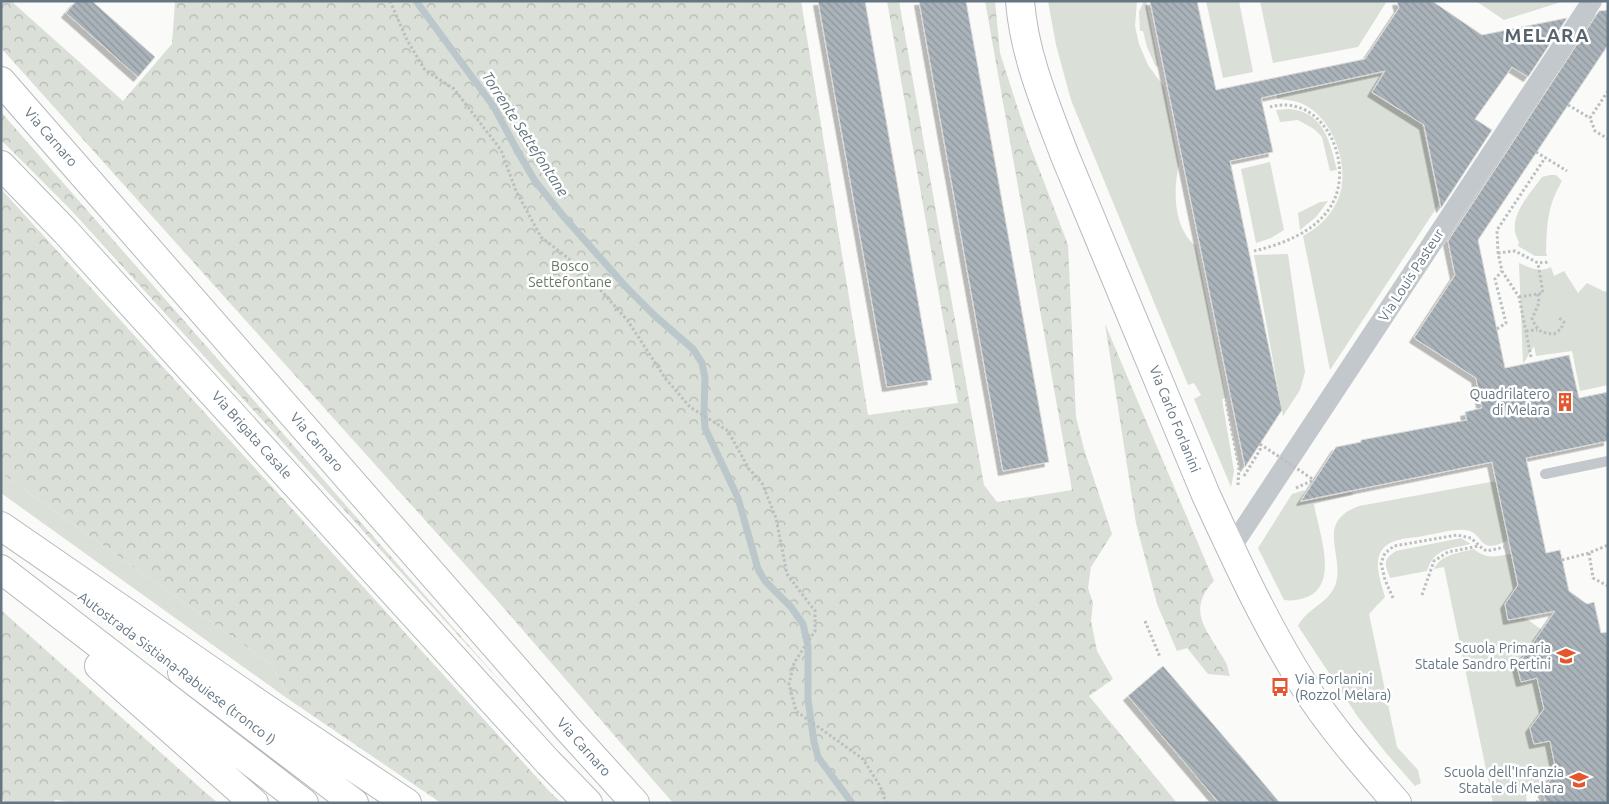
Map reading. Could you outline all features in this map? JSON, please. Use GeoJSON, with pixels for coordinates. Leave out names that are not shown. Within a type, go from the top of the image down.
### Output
{"type":"FeatureCollection","features":[{"type":"Feature","properties":{"kind":"main road","name":"Via Carlo Forlanini"},"geometry":{"type":"LineString","coordinates":[[1020,1],[1026,42],[1047,110],[1206,495],[1261,610],[1305,687],[1353,752],[1397,803]]}},
{"type":"Feature","properties":{"kind":"main road","name":"Via Carnaro"},"geometry":{"type":"LineString","coordinates":[[1,81],[635,803]]}},
{"type":"Feature","properties":{"kind":"main road","name":"Via Brigata Casale"},"geometry":{"type":"LineString","coordinates":[[1,165],[66,232],[499,708]]}},
{"type":"Feature","properties":{"kind":"main road"},"geometry":{"type":"LineString","coordinates":[[1,526],[407,803]]}},
{"type":"Feature","properties":{"kind":"main road","name":"Autostrada Sistiana-Rabuiese (tronco I)"},"geometry":{"type":"LineString","coordinates":[[1,534],[354,803]]}},
{"type":"Feature","properties":{"kind":"main road","name":"Autostrada Sistiana-Rabuiese (tronco I)"},"geometry":{"type":"LineString","coordinates":[[1,569],[304,803]]}},
{"type":"Feature","properties":{"kind":"main road"},"geometry":{"type":"LineString","coordinates":[[1,582],[143,704],[254,803]]}},
{"type":"Feature","properties":{"kind":"main road"},"geometry":{"type":"LineString","coordinates":[[499,708],[525,725],[550,733],[568,728]]}},
{"type":"Feature","properties":{"kind":"main road"},"geometry":{"type":"LineString","coordinates":[[499,708],[588,803]]}},
{"type":"Feature","properties":{"kind":"street","name":"Via Louis Pasteur"},"geometry":{"type":"LineString","coordinates":[[1231,548],[1592,1]]}},
{"type":"Feature","properties":{"kind":"lane"},"geometry":{"type":"LineString","coordinates":[[1545,474],[1608,461]]}},
{"type":"Feature","properties":{"kind":"path"},"geometry":{"type":"LineString","coordinates":[[390,1],[407,40],[425,70],[454,89],[501,150],[516,192],[541,237],[582,269],[628,321],[665,378],[690,407],[728,432],[749,468],[762,483],[776,518],[787,574],[815,611],[815,631],[794,663],[789,684],[796,711],[863,760],[880,786],[886,803]]}},
{"type":"Feature","properties":{"kind":"path"},"geometry":{"type":"LineString","coordinates":[[1590,118],[1608,90]]}},
{"type":"Feature","properties":{"kind":"path"},"geometry":{"type":"LineString","coordinates":[[1604,97],[1608,99]]}},
{"type":"Feature","properties":{"kind":"path"},"geometry":{"type":"LineString","coordinates":[[1254,251],[1283,243],[1315,224],[1332,204],[1338,186],[1339,174],[1332,138],[1320,119],[1305,108],[1277,105],[1270,107]]}},
{"type":"Feature","properties":{"kind":"path"},"geometry":{"type":"LineString","coordinates":[[1568,105],[1590,118],[1595,131],[1608,139]]}},
{"type":"Feature","properties":{"kind":"path"},"geometry":{"type":"LineString","coordinates":[[1536,152],[1566,171]]}},
{"type":"Feature","properties":{"kind":"path"},"geometry":{"type":"LineString","coordinates":[[1531,357],[1518,297],[1502,271],[1498,253],[1498,230],[1545,158]]}},
{"type":"Feature","properties":{"kind":"path"},"geometry":{"type":"LineString","coordinates":[[1498,253],[1515,251],[1538,263],[1549,262]]}},
{"type":"Feature","properties":{"kind":"path"},"geometry":{"type":"LineString","coordinates":[[1518,297],[1543,293],[1538,263]]}},
{"type":"Feature","properties":{"kind":"path"},"geometry":{"type":"LineString","coordinates":[[1497,329],[1506,323],[1495,280],[1502,271]]}},
{"type":"Feature","properties":{"kind":"path"},"geometry":{"type":"LineString","coordinates":[[1537,330],[1532,319],[1540,303],[1538,294]]}},
{"type":"Feature","properties":{"kind":"path"},"geometry":{"type":"LineString","coordinates":[[1526,331],[1537,330],[1554,334],[1561,329],[1564,322],[1559,318]]}},
{"type":"Feature","properties":{"kind":"path"},"geometry":{"type":"LineString","coordinates":[[1230,395],[1226,401],[1239,467],[1238,485]]}},
{"type":"Feature","properties":{"kind":"path"},"geometry":{"type":"LineString","coordinates":[[1244,476],[1260,450],[1260,444],[1314,480]]}},
{"type":"Feature","properties":{"kind":"path"},"geometry":{"type":"LineString","coordinates":[[1393,598],[1385,580],[1381,563],[1385,553],[1394,546],[1457,535],[1471,538],[1478,546],[1487,551],[1509,546]]}},
{"type":"Feature","properties":{"kind":"path"},"geometry":{"type":"LineString","coordinates":[[1562,560],[1590,553],[1608,545]]}},
{"type":"Feature","properties":{"kind":"path"},"geometry":{"type":"LineString","coordinates":[[1422,595],[1434,561],[1448,552],[1478,546]]}},
{"type":"Feature","properties":{"kind":"path"},"geometry":{"type":"LineString","coordinates":[[1590,553],[1593,578],[1608,586]]}},
{"type":"Feature","properties":{"kind":"path"},"geometry":{"type":"LineString","coordinates":[[1145,620],[1160,657]]}},
{"type":"Feature","properties":{"kind":"path"},"geometry":{"type":"LineString","coordinates":[[1537,803],[1539,798],[1545,797]]}},
{"type":"Feature","properties":{"kind":"green space","name":"Bosco Settefontane"},"geometry":{"type":"Polygon","coordinates":[[[1,1],[11,1],[123,101],[172,44],[175,1],[801,1],[868,415],[958,403],[887,1],[899,1],[984,485],[997,502],[1072,490],[985,1],[995,1],[1000,53],[1028,140],[1068,245],[1076,417],[1084,449],[1112,534],[1091,567],[1088,588],[1093,603],[1091,621],[1097,651],[1113,679],[1089,696],[1177,803],[673,803],[495,598],[1,48],[1,1]]]}},
{"type":"Feature","properties":{"kind":"green space"},"geometry":{"type":"Polygon","coordinates":[[[1048,1],[1137,1],[1135,26],[1139,44],[1148,65],[1164,87],[1179,164],[1176,197],[1179,219],[1188,238],[1196,246],[1226,398],[1222,399],[1234,471],[1231,487],[1194,399],[1201,395],[1194,383],[1188,385],[1071,100],[1056,45],[1048,1]]]}},
{"type":"Feature","properties":{"kind":"green space"},"geometry":{"type":"Polygon","coordinates":[[[1144,1],[1146,1],[1159,66],[1156,67],[1147,47],[1143,31],[1140,31],[1139,12],[1144,1]]]}},
{"type":"Feature","properties":{"kind":"green space"},"geometry":{"type":"Polygon","coordinates":[[[1206,1],[1239,1],[1253,72],[1223,78],[1206,1]]]}},
{"type":"Feature","properties":{"kind":"green space"},"geometry":{"type":"Polygon","coordinates":[[[1260,1],[1387,1],[1358,47],[1273,63],[1260,1]]]}},
{"type":"Feature","properties":{"kind":"green space"},"geometry":{"type":"Polygon","coordinates":[[[1476,1],[1564,1],[1504,20],[1476,1]]]}},
{"type":"Feature","properties":{"kind":"green space"},"geometry":{"type":"Polygon","coordinates":[[[1382,73],[1371,93],[1405,114],[1416,96],[1439,204],[1330,370],[1303,236],[1324,220],[1333,209],[1339,197],[1342,185],[1341,158],[1331,132],[1314,111],[1300,103],[1277,99],[1277,95],[1382,73]]]}},
{"type":"Feature","properties":{"kind":"green space"},"geometry":{"type":"Polygon","coordinates":[[[1289,109],[1301,111],[1318,122],[1328,139],[1337,170],[1330,171],[1322,137],[1314,129],[1298,120],[1280,122],[1276,110],[1289,109]]]}},
{"type":"Feature","properties":{"kind":"green space"},"geometry":{"type":"Polygon","coordinates":[[[1,112],[508,690],[70,209],[1,140],[1,112]]]}},
{"type":"Feature","properties":{"kind":"green space"},"geometry":{"type":"Polygon","coordinates":[[[1270,162],[1284,230],[1271,238],[1256,243],[1241,169],[1270,162]]]}},
{"type":"Feature","properties":{"kind":"green space"},"geometry":{"type":"Polygon","coordinates":[[[1556,175],[1562,181],[1553,199],[1549,215],[1546,242],[1547,256],[1535,256],[1518,246],[1519,242],[1515,233],[1515,225],[1525,199],[1542,177],[1556,175]]]}},
{"type":"Feature","properties":{"kind":"green space"},"geometry":{"type":"Polygon","coordinates":[[[1,189],[562,803],[441,803],[291,701],[271,664],[1,473],[1,189]]]}},
{"type":"Feature","properties":{"kind":"green space"},"geometry":{"type":"Polygon","coordinates":[[[1328,201],[1316,217],[1300,230],[1298,213],[1320,202],[1328,201]]]}},
{"type":"Feature","properties":{"kind":"green space"},"geometry":{"type":"Polygon","coordinates":[[[1288,254],[1305,372],[1300,390],[1283,416],[1254,255],[1288,254]]]}},
{"type":"Feature","properties":{"kind":"green space"},"geometry":{"type":"Polygon","coordinates":[[[1519,263],[1539,270],[1551,267],[1554,276],[1564,271],[1578,293],[1587,283],[1608,292],[1608,385],[1580,391],[1572,351],[1536,356],[1534,346],[1523,364],[1519,263]]]}},
{"type":"Feature","properties":{"kind":"green space"},"geometry":{"type":"Polygon","coordinates":[[[1105,324],[1214,581],[1205,592],[1200,613],[1207,632],[1226,663],[1230,676],[1208,674],[1187,648],[1177,651],[1157,604],[1136,523],[1105,324]]]}},
{"type":"Feature","properties":{"kind":"green space"},"geometry":{"type":"Polygon","coordinates":[[[1,473],[271,664],[291,701],[1,493],[1,473]]]}},
{"type":"Feature","properties":{"kind":"green space"},"geometry":{"type":"Polygon","coordinates":[[[1496,481],[1508,540],[1491,546],[1486,545],[1471,532],[1465,530],[1449,531],[1392,542],[1380,552],[1378,559],[1379,574],[1385,597],[1369,614],[1397,747],[1418,770],[1421,783],[1415,786],[1358,717],[1298,626],[1307,614],[1329,596],[1336,583],[1337,561],[1334,529],[1338,521],[1346,513],[1359,506],[1496,481]]]}},
{"type":"Feature","properties":{"kind":"green space"},"geometry":{"type":"Polygon","coordinates":[[[1305,490],[1299,503],[1352,492],[1353,495],[1314,504],[1324,555],[1325,569],[1323,581],[1317,590],[1307,597],[1296,600],[1284,600],[1258,548],[1292,494],[1305,490]]]}},
{"type":"Feature","properties":{"kind":"green space"},"geometry":{"type":"Polygon","coordinates":[[[1461,538],[1471,544],[1438,554],[1430,563],[1427,571],[1390,578],[1386,563],[1388,557],[1396,551],[1461,538]]]}},
{"type":"Feature","properties":{"kind":"green space"},"geometry":{"type":"Polygon","coordinates":[[[1474,549],[1487,556],[1511,554],[1518,585],[1505,604],[1508,620],[1524,617],[1542,630],[1517,666],[1521,682],[1537,678],[1544,709],[1530,728],[1534,744],[1550,741],[1556,771],[1543,790],[1526,793],[1527,803],[1493,803],[1444,567],[1434,569],[1446,557],[1474,549]]]}},
{"type":"Feature","properties":{"kind":"green space"},"geometry":{"type":"Polygon","coordinates":[[[1,610],[218,803],[79,803],[78,801],[55,800],[53,803],[5,803],[1,796],[1,610]]]}},
{"type":"Feature","properties":{"kind":"building"},"geometry":{"type":"Polygon","coordinates":[[[76,1],[92,1],[155,57],[138,77],[66,13],[76,1]]]}},
{"type":"Feature","properties":{"kind":"building"},"geometry":{"type":"Polygon","coordinates":[[[818,1],[865,1],[932,380],[887,387],[818,1]]]}},
{"type":"Feature","properties":{"kind":"building"},"geometry":{"type":"Polygon","coordinates":[[[919,1],[966,1],[1049,462],[1003,471],[919,1]]]}},
{"type":"Feature","properties":{"kind":"building"},"geometry":{"type":"Polygon","coordinates":[[[1150,1],[1197,1],[1216,90],[1365,59],[1399,8],[1397,1],[1432,1],[1482,35],[1567,18],[1528,77],[1512,67],[1475,119],[1492,130],[1441,208],[1424,125],[1372,92],[1385,71],[1261,98],[1273,152],[1230,161],[1282,410],[1245,467],[1150,1]]]}},
{"type":"Feature","properties":{"kind":"building"},"geometry":{"type":"Polygon","coordinates":[[[1608,10],[1608,45],[1478,240],[1505,368],[1569,355],[1579,398],[1608,392],[1608,441],[1526,458],[1546,553],[1560,550],[1569,591],[1587,604],[1594,602],[1601,633],[1608,632],[1608,803],[1546,803],[1543,790],[1556,771],[1550,741],[1534,744],[1530,728],[1544,709],[1537,678],[1521,682],[1517,666],[1555,611],[1508,620],[1505,604],[1518,585],[1492,462],[1301,501],[1336,447],[1361,442],[1361,440],[1467,420],[1465,412],[1482,408],[1476,378],[1414,338],[1455,275],[1448,241],[1599,11],[1608,10]]]}},
{"type":"Feature","properties":{"kind":"building"},"geometry":{"type":"Polygon","coordinates":[[[1163,666],[1280,803],[1219,803],[1128,696],[1163,666]]]}},
{"type":"Feature","properties":{"kind":"waterway","name":"Torrente Settefontane"},"geometry":{"type":"LineString","coordinates":[[416,1],[494,107],[535,181],[564,217],[628,289],[655,316],[693,349],[702,363],[705,378],[705,428],[738,498],[758,569],[765,581],[791,607],[803,624],[808,646],[808,700],[818,757],[852,803]]}},
{"type":"Feature","properties":{"kind":"place","name":"Quadrilatero di Melara"},"geometry":{"type":"Point","coordinates":[1565,402]}},
{"type":"Feature","properties":{"kind":"place","name":"Scuola Primaria Statale Sandro Pertini"},"geometry":{"type":"Point","coordinates":[1566,656]}},
{"type":"Feature","properties":{"kind":"place","name":"Via Forlanini (Rozzol Melara)"},"geometry":{"type":"Point","coordinates":[1280,687]}},
{"type":"Feature","properties":{"kind":"place","name":"Scuola dell'Infanzia Statale di Melara"},"geometry":{"type":"Point","coordinates":[1579,780]}},
{"type":"Feature","properties":{"kind":"district","name":"MELARA"},"geometry":{"type":"Point","coordinates":[1547,35]}}]}
